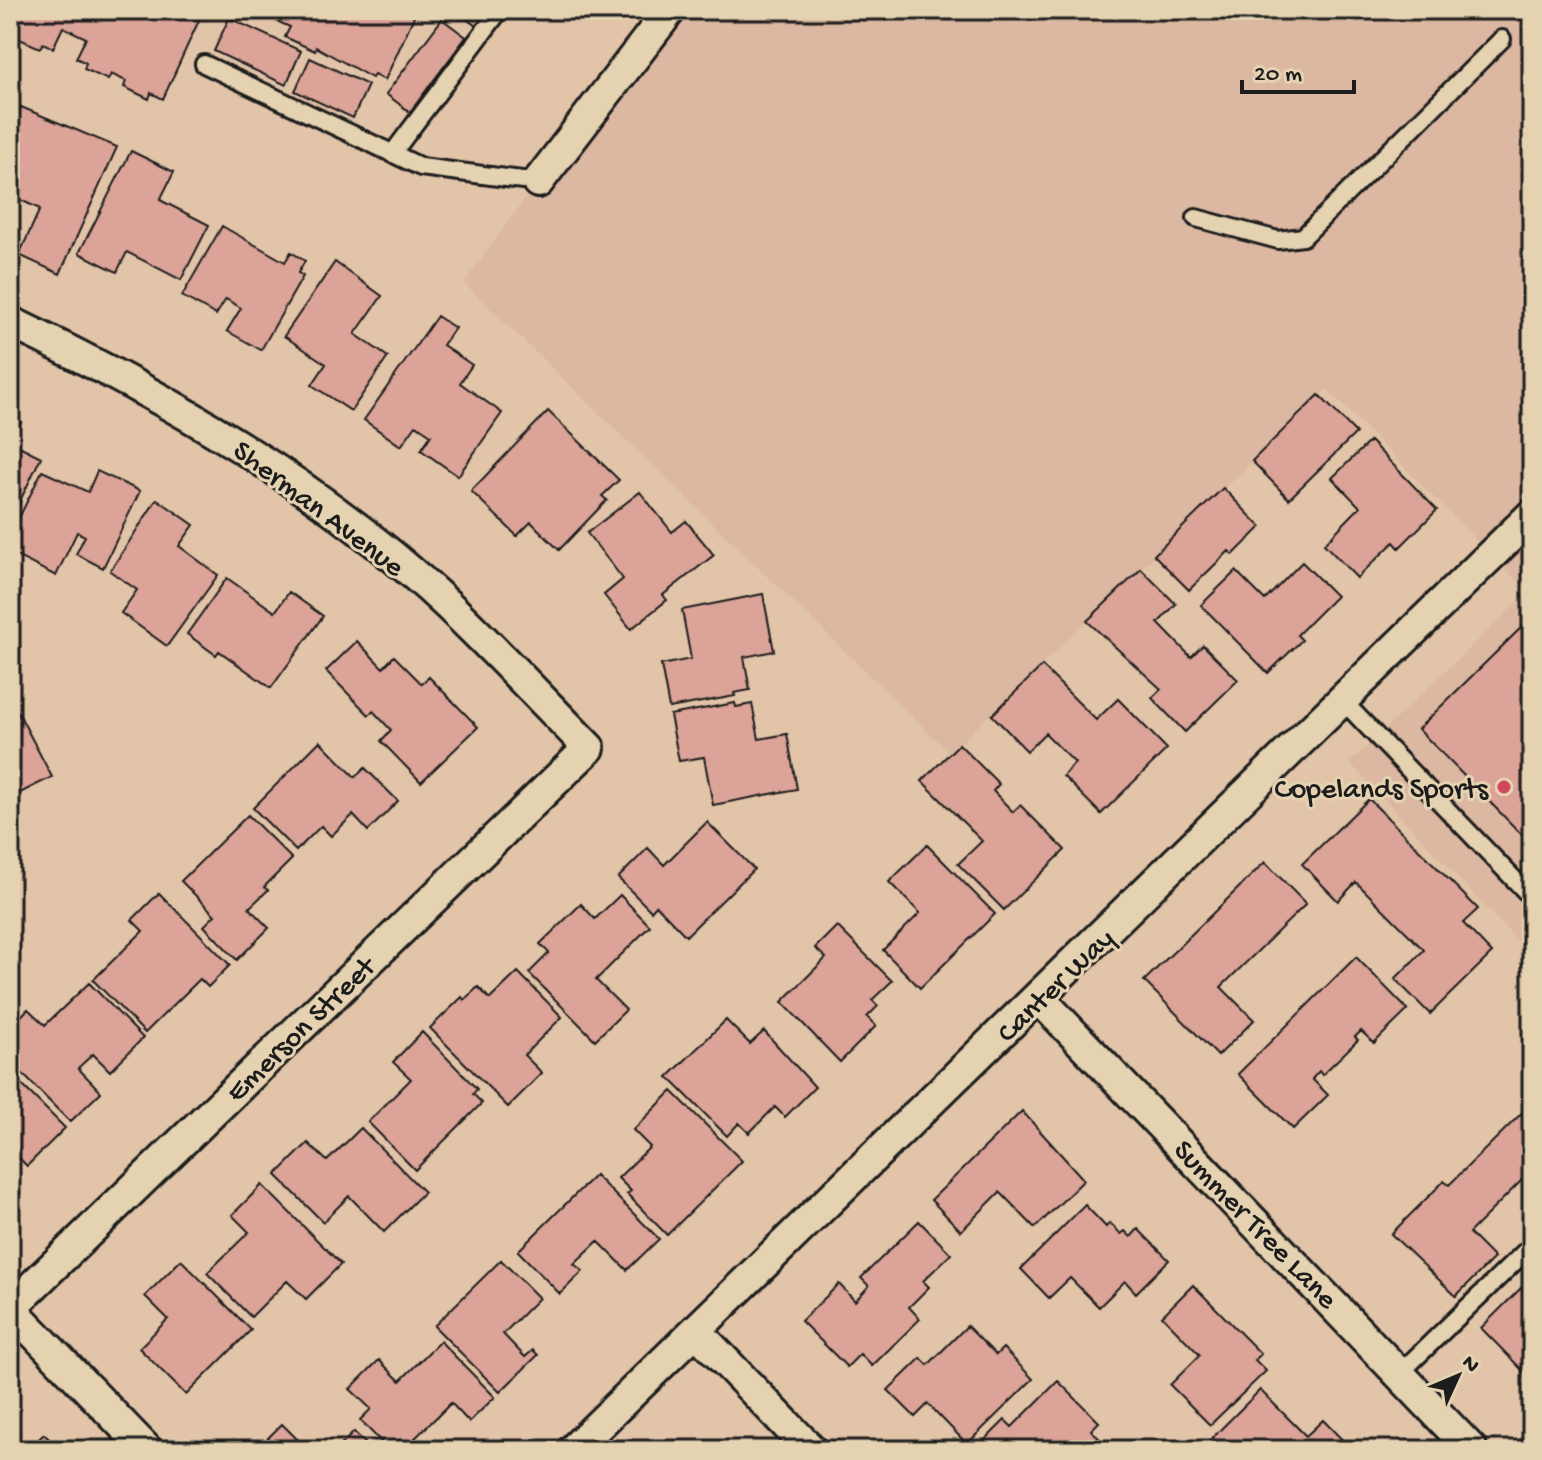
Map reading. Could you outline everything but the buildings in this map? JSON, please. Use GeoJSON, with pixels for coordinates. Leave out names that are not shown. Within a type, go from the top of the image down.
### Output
{"type":"FeatureCollection","features":[{"type":"Feature","properties":{"kind":"street"},"geometry":{"type":"LineString","coordinates":[[538,182],[670,10]]}},
{"type":"Feature","properties":{"kind":"street","name":"Sherman Avenue"},"geometry":{"type":"LineString","coordinates":[[10,322],[166,401],[257,456],[344,518],[446,604],[589,748]]}},
{"type":"Feature","properties":{"kind":"street","name":"Canter Way"},"geometry":{"type":"LineString","coordinates":[[573,1450],[1040,999],[1532,515]]}},
{"type":"Feature","properties":{"kind":"street","name":"Emerson Street"},"geometry":{"type":"LineString","coordinates":[[10,1308],[589,748]]}},
{"type":"Feature","properties":{"kind":"street","name":"Summer Tree Lane"},"geometry":{"type":"LineString","coordinates":[[1040,999],[1401,1372],[1472,1450]]}},
{"type":"Feature","properties":{"kind":"street"},"geometry":{"type":"LineString","coordinates":[[10,1308],[147,1450]]}},
{"type":"Feature","properties":{"kind":"street"},"geometry":{"type":"LineString","coordinates":[[696,1331],[811,1450]]}},
{"type":"Feature","properties":{"kind":"lane"},"geometry":{"type":"LineString","coordinates":[[392,154],[500,10]]}},
{"type":"Feature","properties":{"kind":"lane"},"geometry":{"type":"LineString","coordinates":[[1196,218],[1278,240],[1303,237],[1502,39]]}},
{"type":"Feature","properties":{"kind":"lane"},"geometry":{"type":"LineString","coordinates":[[204,64],[421,167],[538,182]]}},
{"type":"Feature","properties":{"kind":"lane"},"geometry":{"type":"LineString","coordinates":[[1343,701],[1532,898]]}},
{"type":"Feature","properties":{"kind":"lane"},"geometry":{"type":"LineString","coordinates":[[1401,1372],[1532,1245]]}},
{"type":"Feature","properties":{"kind":"shaded area"},"geometry":{"type":"Polygon","coordinates":[[[662,10],[1532,10],[1532,956],[1350,763],[1528,592],[1327,389],[950,753],[464,283],[662,10]]]}},
{"type":"Feature","properties":{"kind":"place","name":"Copelands Sports"},"geometry":{"type":"Point","coordinates":[1504,787]}}]}
